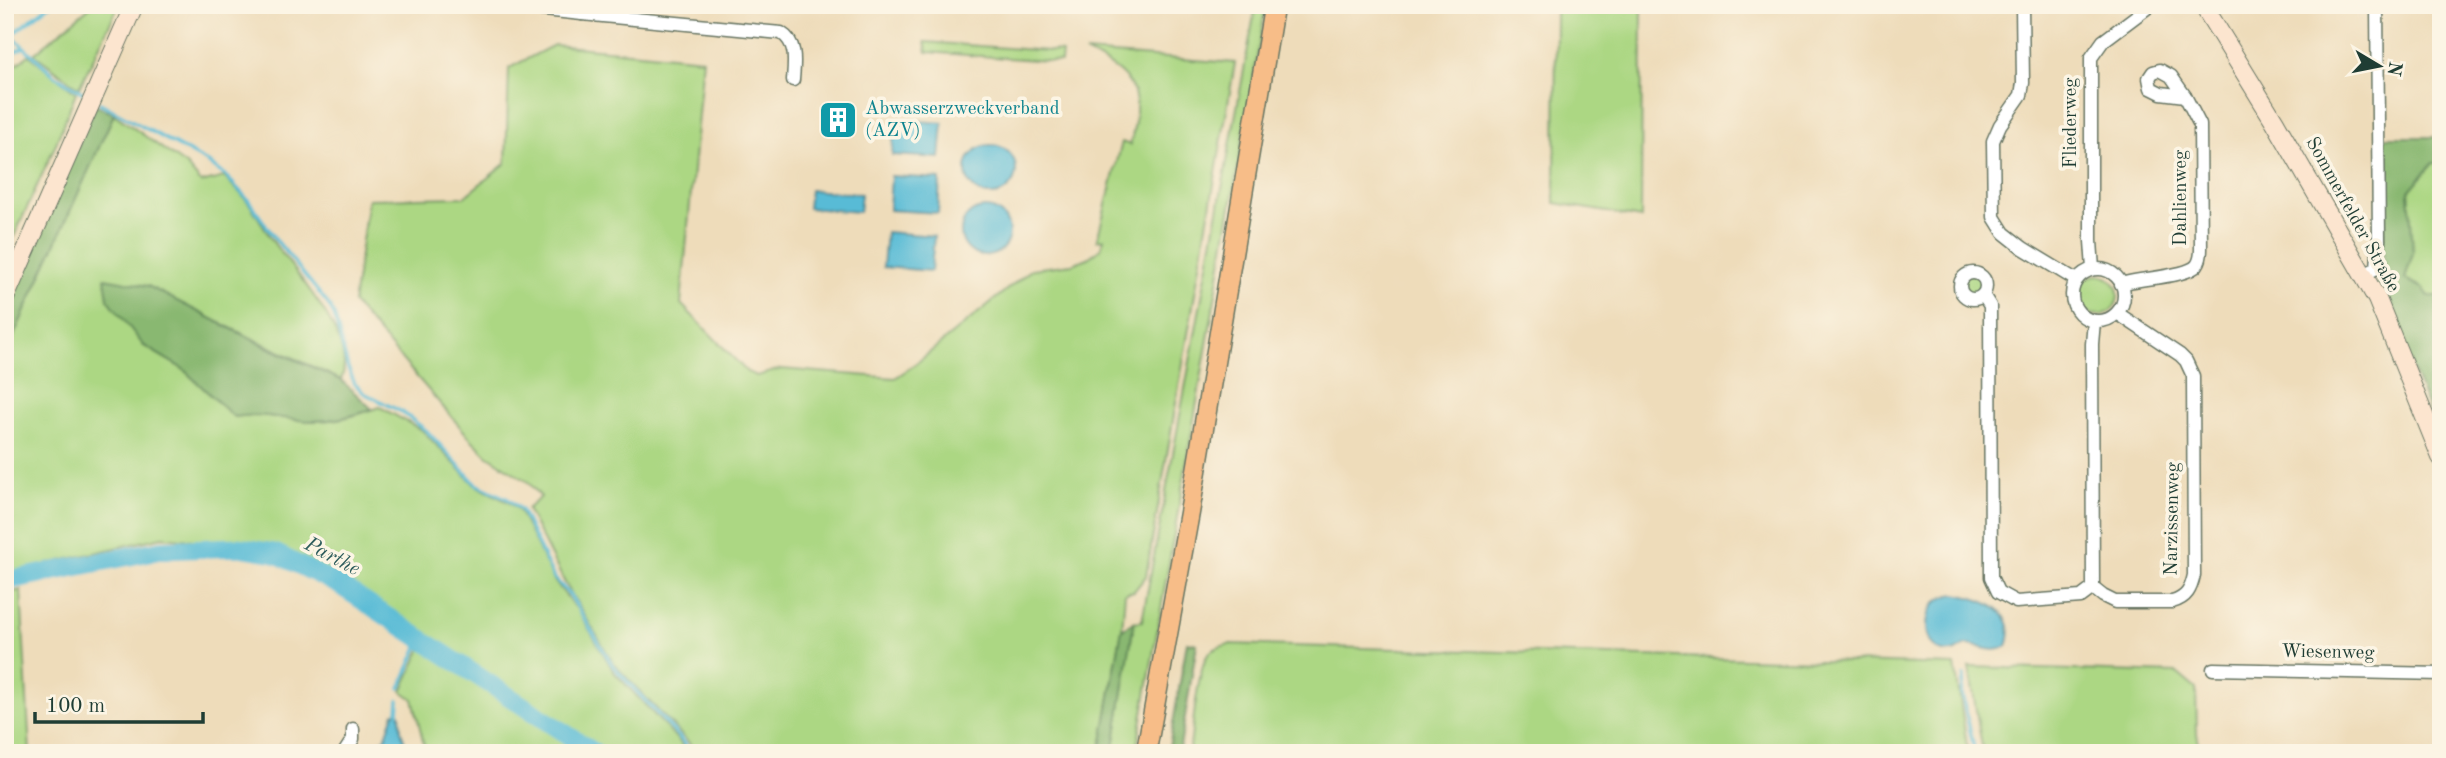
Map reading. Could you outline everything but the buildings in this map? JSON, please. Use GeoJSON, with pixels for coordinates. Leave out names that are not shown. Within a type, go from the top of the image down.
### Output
{"type":"FeatureCollection","features":[{"type":"Feature","properties":{"kind":"main road"},"geometry":{"type":"LineString","coordinates":[[1146,753],[1274,5]]}},
{"type":"Feature","properties":{"kind":"street"},"geometry":{"type":"LineString","coordinates":[[5,298],[134,5]]}},
{"type":"Feature","properties":{"kind":"street"},"geometry":{"type":"LineString","coordinates":[[2022,5],[2023,83],[2021,95],[2000,125],[1993,141],[1994,217],[2004,233],[2023,248],[2076,280]]}},
{"type":"Feature","properties":{"kind":"street","name":"Fliederweg"},"geometry":{"type":"LineString","coordinates":[[2093,269],[2090,228],[2091,58],[2096,48],[2133,10],[2151,5]]}},
{"type":"Feature","properties":{"kind":"street","name":"Sommerfelder Straße"},"geometry":{"type":"LineString","coordinates":[[2203,5],[2275,122],[2377,299],[2441,457]]}},
{"type":"Feature","properties":{"kind":"street"},"geometry":{"type":"LineString","coordinates":[[2363,275],[2377,268],[2379,240],[2377,5]]}},
{"type":"Feature","properties":{"kind":"street"},"geometry":{"type":"LineString","coordinates":[[535,9],[582,10],[781,33],[788,37],[794,52],[793,80]]}},
{"type":"Feature","properties":{"kind":"street","name":"Dahlienweg"},"geometry":{"type":"LineString","coordinates":[[2122,284],[2135,279],[2189,271],[2199,263],[2200,125],[2185,96]]}},
{"type":"Feature","properties":{"kind":"street"},"geometry":{"type":"LineString","coordinates":[[2093,269],[2112,273],[2122,284],[2124,299],[2118,313],[2107,320],[2094,321],[2080,315],[2074,306],[2072,290],[2076,280],[2081,274],[2093,269]]}},
{"type":"Feature","properties":{"kind":"street"},"geometry":{"type":"LineString","coordinates":[[1983,295],[1990,306],[1991,577],[1998,592],[2016,602],[2081,597],[2093,588],[2094,321]]}},
{"type":"Feature","properties":{"kind":"street","name":"Narzissenweg"},"geometry":{"type":"LineString","coordinates":[[2093,588],[2115,602],[2172,602],[2190,591],[2194,575],[2193,388],[2190,368],[2180,355],[2118,313]]}},
{"type":"Feature","properties":{"kind":"street","name":"Wiesenweg"},"geometry":{"type":"LineString","coordinates":[[2213,669],[2441,674]]}},
{"type":"Feature","properties":{"kind":"street"},"geometry":{"type":"LineString","coordinates":[[344,753],[353,739],[353,729]]}},
{"type":"Feature","properties":{"kind":"green space"},"geometry":{"type":"Polygon","coordinates":[[[92,5],[119,5],[79,88],[34,54],[92,5]]]}},
{"type":"Feature","properties":{"kind":"green space"},"geometry":{"type":"Polygon","coordinates":[[[1256,5],[1266,5],[1136,753],[1113,753],[1134,622],[1142,621],[1256,5]]]}},
{"type":"Feature","properties":{"kind":"green space"},"geometry":{"type":"Polygon","coordinates":[[[1556,5],[1642,5],[1641,218],[1555,203],[1556,5]]]}},
{"type":"Feature","properties":{"kind":"green space"},"geometry":{"type":"Polygon","coordinates":[[[925,42],[1062,52],[1061,62],[927,52],[925,42]]]}},
{"type":"Feature","properties":{"kind":"green space"},"geometry":{"type":"Polygon","coordinates":[[[554,45],[703,59],[681,304],[747,372],[757,376],[781,369],[895,378],[1032,269],[1072,264],[1088,258],[1101,248],[1104,239],[1097,240],[1122,142],[1130,145],[1136,111],[1132,88],[1125,78],[1116,69],[1085,52],[1235,63],[1146,576],[1134,591],[1125,593],[1122,629],[1100,753],[694,753],[689,743],[614,664],[565,583],[527,509],[541,497],[528,482],[487,455],[469,437],[353,303],[368,199],[464,197],[506,163],[509,68],[554,45]]]}},
{"type":"Feature","properties":{"kind":"green space"},"geometry":{"type":"Polygon","coordinates":[[[29,55],[76,92],[55,146],[5,256],[5,73],[29,55]]]}},
{"type":"Feature","properties":{"kind":"green space"},"geometry":{"type":"Polygon","coordinates":[[[96,105],[114,114],[5,355],[5,310],[96,105]]]}},
{"type":"Feature","properties":{"kind":"green space"},"geometry":{"type":"Polygon","coordinates":[[[114,114],[187,166],[201,183],[224,177],[241,194],[323,310],[341,347],[344,365],[341,380],[148,286],[142,345],[183,369],[234,417],[263,416],[320,421],[380,407],[422,430],[475,485],[519,510],[555,582],[578,610],[614,672],[680,742],[686,753],[602,753],[401,616],[337,577],[271,550],[162,537],[5,574],[5,355],[114,114]]]}},
{"type":"Feature","properties":{"kind":"green space"},"geometry":{"type":"Polygon","coordinates":[[[2384,137],[2441,137],[2441,163],[2433,163],[2409,191],[2413,253],[2405,279],[2423,288],[2429,296],[2441,296],[2441,438],[2376,285],[2383,267],[2384,137]]]}},
{"type":"Feature","properties":{"kind":"green space"},"geometry":{"type":"Polygon","coordinates":[[[2433,163],[2441,163],[2441,296],[2429,296],[2423,288],[2405,279],[2413,253],[2409,191],[2433,163]]]}},
{"type":"Feature","properties":{"kind":"green space"},"geometry":{"type":"Polygon","coordinates":[[[1973,273],[1982,277],[1986,286],[1982,295],[1973,299],[1964,295],[1960,286],[1964,277],[1973,273]]]}},
{"type":"Feature","properties":{"kind":"green space"},"geometry":{"type":"Polygon","coordinates":[[[2098,275],[2112,281],[2118,295],[2112,309],[2098,315],[2084,309],[2078,295],[2084,281],[2098,275]]]}},
{"type":"Feature","properties":{"kind":"green space"},"geometry":{"type":"Polygon","coordinates":[[[105,278],[148,286],[267,347],[341,380],[372,409],[343,418],[320,421],[254,415],[234,417],[183,369],[143,345],[108,299],[105,278]]]}},
{"type":"Feature","properties":{"kind":"green space"},"geometry":{"type":"Polygon","coordinates":[[[21,590],[30,753],[5,753],[5,594],[21,590]]]}},
{"type":"Feature","properties":{"kind":"green space"},"geometry":{"type":"Polygon","coordinates":[[[1134,622],[1113,753],[1100,753],[1122,629],[1134,622]]]}},
{"type":"Feature","properties":{"kind":"green space"},"geometry":{"type":"Polygon","coordinates":[[[1187,642],[1197,644],[1179,753],[1168,753],[1187,642]]]}},
{"type":"Feature","properties":{"kind":"green space"},"geometry":{"type":"Polygon","coordinates":[[[1229,644],[1955,665],[1968,753],[1189,753],[1198,685],[1205,660],[1211,651],[1229,644]]]}},
{"type":"Feature","properties":{"kind":"green space"},"geometry":{"type":"Polygon","coordinates":[[[423,645],[587,753],[426,753],[413,699],[402,691],[423,645]]]}},
{"type":"Feature","properties":{"kind":"green space"},"geometry":{"type":"Polygon","coordinates":[[[1969,667],[2177,673],[2196,689],[2197,734],[2201,753],[1983,753],[1969,667]]]}},
{"type":"Feature","properties":{"kind":"water"},"geometry":{"type":"Polygon","coordinates":[[[895,119],[943,123],[940,158],[892,155],[895,119]]]}},
{"type":"Feature","properties":{"kind":"water"},"geometry":{"type":"Polygon","coordinates":[[[991,145],[1008,153],[1016,170],[1008,187],[991,195],[974,187],[966,170],[974,153],[991,145]]]}},
{"type":"Feature","properties":{"kind":"water"},"geometry":{"type":"Polygon","coordinates":[[[891,176],[940,179],[938,213],[889,210],[891,176]]]}},
{"type":"Feature","properties":{"kind":"water"},"geometry":{"type":"Polygon","coordinates":[[[810,190],[861,194],[859,212],[808,208],[810,190]]]}},
{"type":"Feature","properties":{"kind":"water"},"geometry":{"type":"Polygon","coordinates":[[[985,208],[994,209],[1002,215],[1008,223],[1008,241],[1002,249],[994,255],[985,256],[976,255],[968,249],[962,241],[961,232],[962,223],[968,215],[976,209],[985,208]]]}},
{"type":"Feature","properties":{"kind":"water"},"geometry":{"type":"Polygon","coordinates":[[[886,232],[934,236],[931,271],[883,267],[886,232]]]}},
{"type":"Feature","properties":{"kind":"water"},"geometry":{"type":"Polygon","coordinates":[[[1956,594],[1987,603],[2004,615],[2010,634],[2007,646],[1992,650],[1966,645],[1952,652],[1941,651],[1934,646],[1927,626],[1929,615],[1934,605],[1943,598],[1956,594]]]}},
{"type":"Feature","properties":{"kind":"water"},"geometry":{"type":"Polygon","coordinates":[[[398,712],[409,753],[371,753],[386,736],[394,713],[398,712]]]}},
{"type":"Feature","properties":{"kind":"waterway"},"geometry":{"type":"LineString","coordinates":[[15,32],[50,5]]}},
{"type":"Feature","properties":{"kind":"waterway"},"geometry":{"type":"LineString","coordinates":[[15,39],[24,47]]}},
{"type":"Feature","properties":{"kind":"waterway"},"geometry":{"type":"LineString","coordinates":[[8,47],[14,52],[24,47],[54,75],[85,94]]}},
{"type":"Feature","properties":{"kind":"waterway"},"geometry":{"type":"LineString","coordinates":[[100,103],[207,162],[226,176],[249,201],[277,241],[328,304],[334,315],[355,384],[364,393],[402,412],[427,431],[476,484],[508,499],[521,510],[554,578],[570,595],[613,666],[691,753]]}},
{"type":"Feature","properties":{"kind":"waterway","name":"Parthe"},"geometry":{"type":"LineString","coordinates":[[5,581],[160,550],[239,547],[275,553],[339,585],[595,753]]}},
{"type":"Feature","properties":{"kind":"waterway"},"geometry":{"type":"LineString","coordinates":[[400,688],[422,638]]}},
{"type":"Feature","properties":{"kind":"waterway"},"geometry":{"type":"LineString","coordinates":[[1964,676],[1962,694],[1975,753]]}},
{"type":"Feature","properties":{"kind":"waterway"},"geometry":{"type":"LineString","coordinates":[[398,712],[399,700]]}},
{"type":"Feature","properties":{"kind":"place","name":"Abwasserzweckverband (AZV)"},"geometry":{"type":"Point","coordinates":[838,120]}}]}
